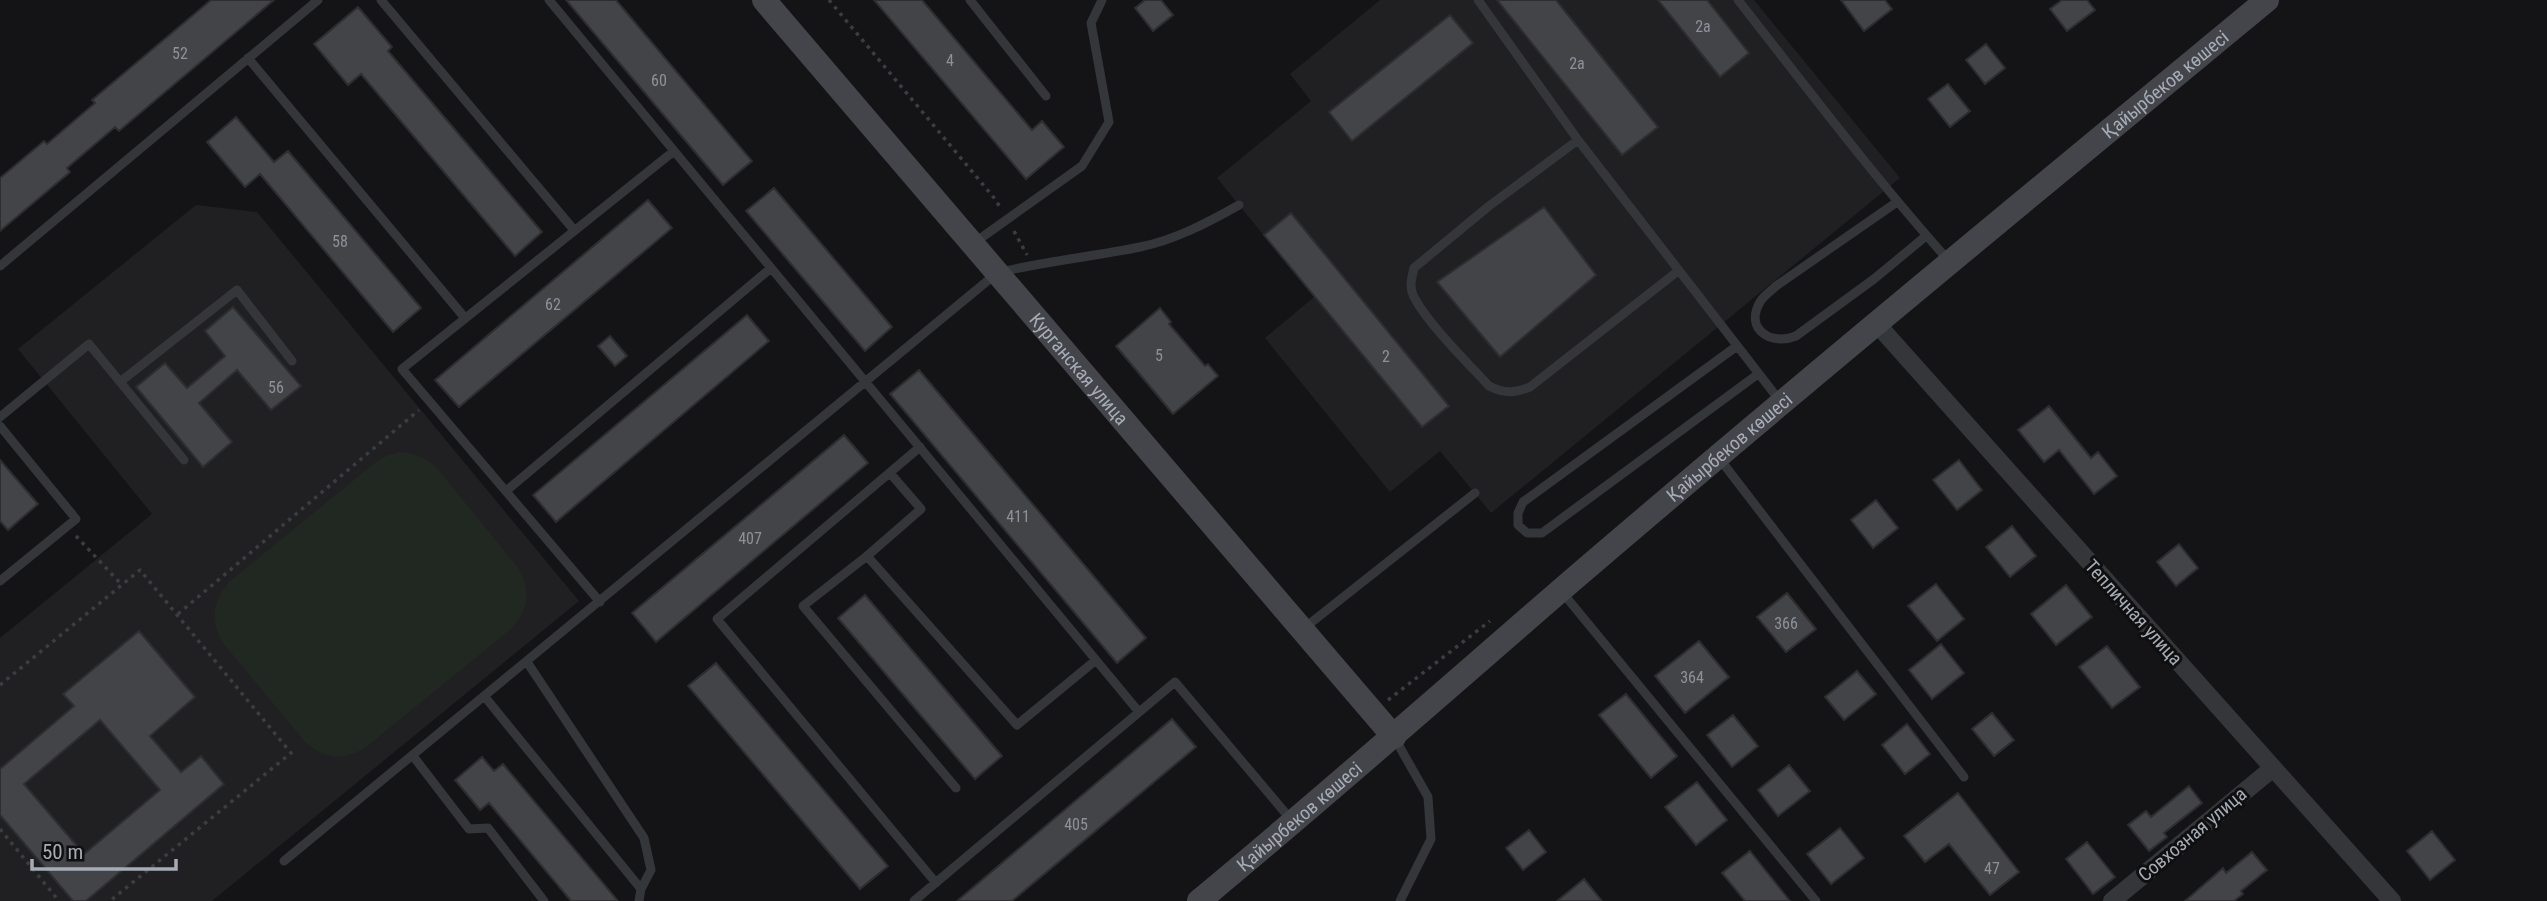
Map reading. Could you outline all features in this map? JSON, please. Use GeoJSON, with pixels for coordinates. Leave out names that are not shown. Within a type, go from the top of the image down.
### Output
{"type":"FeatureCollection","features":[{"type":"Feature","properties":{"kind":"main road","name":"Курганская улица"},"geometry":{"type":"LineString","coordinates":[[764,0],[1394,737]]}},
{"type":"Feature","properties":{"kind":"main road","name":"Қайырбеков көшесі"},"geometry":{"type":"LineString","coordinates":[[1199,901],[1294,823],[1561,590],[1876,323],[2267,0]]}},
{"type":"Feature","properties":{"kind":"street","name":"Тепличная улица"},"geometry":{"type":"LineString","coordinates":[[1876,323],[2392,901]]}},
{"type":"Feature","properties":{"kind":"street","name":"Совхозная улица"},"geometry":{"type":"LineString","coordinates":[[2112,901],[2273,768]]}},
{"type":"Feature","properties":{"kind":"lane"},"geometry":{"type":"LineString","coordinates":[[0,266],[318,0]]}},
{"type":"Feature","properties":{"kind":"lane"},"geometry":{"type":"LineString","coordinates":[[381,0],[574,230]]}},
{"type":"Feature","properties":{"kind":"lane"},"geometry":{"type":"LineString","coordinates":[[549,0],[1139,712]]}},
{"type":"Feature","properties":{"kind":"lane"},"geometry":{"type":"LineString","coordinates":[[970,0],[1046,96]]}},
{"type":"Feature","properties":{"kind":"lane"},"geometry":{"type":"LineString","coordinates":[[972,244],[1082,166],[1109,122],[1091,23],[1102,0]]}},
{"type":"Feature","properties":{"kind":"lane"},"geometry":{"type":"LineString","coordinates":[[1478,0],[1578,140],[1782,403]]}},
{"type":"Feature","properties":{"kind":"lane"},"geometry":{"type":"LineString","coordinates":[[1738,0],[1781,52],[1859,157],[1950,262]]}},
{"type":"Feature","properties":{"kind":"lane"},"geometry":{"type":"LineString","coordinates":[[248,58],[464,318]]}},
{"type":"Feature","properties":{"kind":"lane"},"geometry":{"type":"LineString","coordinates":[[1578,140],[1489,206],[1414,268],[1410,282],[1413,294],[1428,317],[1489,386],[1501,392],[1514,393],[1530,387],[1678,271]]}},
{"type":"Feature","properties":{"kind":"lane"},"geometry":{"type":"LineString","coordinates":[[600,602],[402,369],[674,151]]}},
{"type":"Feature","properties":{"kind":"lane"},"geometry":{"type":"LineString","coordinates":[[1897,202],[1762,299],[1756,314],[1756,324],[1760,331],[1767,337],[1786,341],[1796,337],[1926,236]]}},
{"type":"Feature","properties":{"kind":"lane"},"geometry":{"type":"LineString","coordinates":[[284,861],[997,273],[1032,264],[1143,246],[1208,222],[1239,205]]}},
{"type":"Feature","properties":{"kind":"lane"},"geometry":{"type":"LineString","coordinates":[[506,491],[771,268]]}},
{"type":"Feature","properties":{"kind":"lane"},"geometry":{"type":"LineString","coordinates":[[120,382],[237,290],[292,360]]}},
{"type":"Feature","properties":{"kind":"lane"},"geometry":{"type":"LineString","coordinates":[[0,417],[89,344],[184,460]]}},
{"type":"Feature","properties":{"kind":"lane"},"geometry":{"type":"LineString","coordinates":[[1737,346],[1523,502],[1518,513],[1518,525],[1527,533],[1542,533],[1758,374]]}},
{"type":"Feature","properties":{"kind":"lane"},"geometry":{"type":"LineString","coordinates":[[0,426],[76,519],[0,581]]}},
{"type":"Feature","properties":{"kind":"lane"},"geometry":{"type":"LineString","coordinates":[[920,447],[717,619],[936,883]]}},
{"type":"Feature","properties":{"kind":"lane"},"geometry":{"type":"LineString","coordinates":[[1718,457],[1964,777]]}},
{"type":"Feature","properties":{"kind":"lane"},"geometry":{"type":"LineString","coordinates":[[890,473],[921,509],[803,606],[956,789]]}},
{"type":"Feature","properties":{"kind":"lane"},"geometry":{"type":"LineString","coordinates":[[1302,630],[1475,493]]}},
{"type":"Feature","properties":{"kind":"lane"},"geometry":{"type":"LineString","coordinates":[[867,556],[1017,725],[1096,660]]}},
{"type":"Feature","properties":{"kind":"lane"},"geometry":{"type":"LineString","coordinates":[[1561,590],[1815,901]]}},
{"type":"Feature","properties":{"kind":"lane"},"geometry":{"type":"LineString","coordinates":[[527,662],[644,838],[651,870],[641,889],[639,901]]}},
{"type":"Feature","properties":{"kind":"lane"},"geometry":{"type":"LineString","coordinates":[[914,901],[1175,682],[1294,823]]}},
{"type":"Feature","properties":{"kind":"lane"},"geometry":{"type":"LineString","coordinates":[[485,697],[641,889]]}},
{"type":"Feature","properties":{"kind":"lane"},"geometry":{"type":"LineString","coordinates":[[1394,737],[1428,797],[1431,839],[1400,901]]}},
{"type":"Feature","properties":{"kind":"lane"},"geometry":{"type":"LineString","coordinates":[[413,756],[469,829],[488,828],[544,901]]}},
{"type":"Feature","properties":{"kind":"path"},"geometry":{"type":"LineString","coordinates":[[830,0],[995,199],[1032,264]]}},
{"type":"Feature","properties":{"kind":"path"},"geometry":{"type":"LineString","coordinates":[[178,614],[429,401]]}},
{"type":"Feature","properties":{"kind":"path"},"geometry":{"type":"LineString","coordinates":[[67,526],[122,585]]}},
{"type":"Feature","properties":{"kind":"path"},"geometry":{"type":"LineString","coordinates":[[0,685],[141,570],[291,753],[110,901]]}},
{"type":"Feature","properties":{"kind":"path"},"geometry":{"type":"LineString","coordinates":[[0,829],[59,901]]}},
{"type":"Feature","properties":{"kind":"shaded area"},"geometry":{"type":"Polygon","coordinates":[[[1380,0],[1754,0],[1900,178],[1491,513],[1440,451],[1390,492],[1265,338],[1314,297],[1217,178],[1311,101],[1290,74],[1380,0]]]}},
{"type":"Feature","properties":{"kind":"shaded area"},"geometry":{"type":"Polygon","coordinates":[[[196,205],[257,212],[579,601],[212,901],[0,901],[0,638],[152,514],[18,349],[196,205]]]}},
{"type":"Feature","properties":{"kind":"shaded area"},"geometry":{"type":"Polygon","coordinates":[[[401,452],[420,457],[437,468],[518,568],[525,584],[525,606],[512,628],[365,748],[349,755],[327,755],[305,742],[223,643],[216,627],[216,604],[229,582],[376,462],[401,452]]]}},
{"type":"Feature","properties":{"kind":"building"},"geometry":{"type":"Polygon","coordinates":[[[211,0],[274,0],[119,131],[115,127],[67,168],[70,172],[0,231],[0,178],[44,141],[47,144],[95,103],[92,100],[211,0]]]}},
{"type":"Feature","properties":{"kind":"building"},"geometry":{"type":"Polygon","coordinates":[[[566,0],[616,0],[752,161],[723,185],[566,0]]]}},
{"type":"Feature","properties":{"kind":"building"},"geometry":{"type":"Polygon","coordinates":[[[874,0],[922,0],[1032,130],[1042,121],[1064,147],[1026,179],[874,0]]]}},
{"type":"Feature","properties":{"kind":"building"},"geometry":{"type":"Polygon","coordinates":[[[1145,0],[1161,0],[1173,15],[1153,31],[1135,8],[1145,0]]]}},
{"type":"Feature","properties":{"kind":"building"},"geometry":{"type":"Polygon","coordinates":[[[1497,0],[1556,0],[1658,127],[1622,155],[1497,0]]]}},
{"type":"Feature","properties":{"kind":"building"},"geometry":{"type":"Polygon","coordinates":[[[1658,0],[1707,0],[1749,53],[1720,77],[1658,0]]]}},
{"type":"Feature","properties":{"kind":"building"},"geometry":{"type":"Polygon","coordinates":[[[1841,0],[1885,0],[1892,9],[1864,31],[1841,0]]]}},
{"type":"Feature","properties":{"kind":"building"},"geometry":{"type":"Polygon","coordinates":[[[2062,0],[2087,0],[2095,10],[2067,31],[2050,9],[2062,0]]]}},
{"type":"Feature","properties":{"kind":"building"},"geometry":{"type":"Polygon","coordinates":[[[358,7],[392,47],[388,51],[542,232],[515,256],[361,74],[348,85],[314,44],[358,7]]]}},
{"type":"Feature","properties":{"kind":"building"},"geometry":{"type":"Polygon","coordinates":[[[1450,15],[1473,43],[1352,141],[1329,112],[1450,15]]]}},
{"type":"Feature","properties":{"kind":"building"},"geometry":{"type":"Polygon","coordinates":[[[1986,44],[2005,68],[1985,84],[1966,60],[1986,44]]]}},
{"type":"Feature","properties":{"kind":"building"},"geometry":{"type":"Polygon","coordinates":[[[1948,84],[1970,111],[1950,127],[1928,99],[1948,84]]]}},
{"type":"Feature","properties":{"kind":"building"},"geometry":{"type":"Polygon","coordinates":[[[236,117],[274,162],[288,151],[421,308],[393,332],[260,174],[245,187],[207,142],[236,117]]]}},
{"type":"Feature","properties":{"kind":"building"},"geometry":{"type":"Polygon","coordinates":[[[774,188],[892,327],[865,351],[746,211],[774,188]]]}},
{"type":"Feature","properties":{"kind":"building"},"geometry":{"type":"Polygon","coordinates":[[[648,200],[672,228],[459,407],[435,380],[648,200]]]}},
{"type":"Feature","properties":{"kind":"building"},"geometry":{"type":"Polygon","coordinates":[[[1544,207],[1596,275],[1500,357],[1437,282],[1544,207]]]}},
{"type":"Feature","properties":{"kind":"building"},"geometry":{"type":"Polygon","coordinates":[[[1291,213],[1449,406],[1422,427],[1264,235],[1291,213]]]}},
{"type":"Feature","properties":{"kind":"building"},"geometry":{"type":"Polygon","coordinates":[[[233,307],[301,386],[271,410],[237,370],[199,403],[232,442],[203,467],[136,387],[165,363],[187,388],[225,356],[205,331],[233,307]]]}},
{"type":"Feature","properties":{"kind":"building"},"geometry":{"type":"Polygon","coordinates":[[[1160,308],[1171,322],[1169,324],[1205,366],[1208,364],[1218,376],[1173,414],[1116,346],[1160,308]]]}},
{"type":"Feature","properties":{"kind":"building"},"geometry":{"type":"Polygon","coordinates":[[[747,315],[769,341],[556,522],[533,495],[747,315]]]}},
{"type":"Feature","properties":{"kind":"building"},"geometry":{"type":"Polygon","coordinates":[[[610,336],[627,356],[615,366],[598,346],[610,336]]]}},
{"type":"Feature","properties":{"kind":"building"},"geometry":{"type":"Polygon","coordinates":[[[919,370],[1146,638],[1117,663],[890,394],[919,370]]]}},
{"type":"Feature","properties":{"kind":"building"},"geometry":{"type":"Polygon","coordinates":[[[2049,406],[2091,458],[2098,452],[2117,476],[2094,494],[2059,450],[2044,462],[2018,430],[2049,406]]]}},
{"type":"Feature","properties":{"kind":"building"},"geometry":{"type":"Polygon","coordinates":[[[844,435],[868,463],[656,642],[632,613],[844,435]]]}},
{"type":"Feature","properties":{"kind":"building"},"geometry":{"type":"Polygon","coordinates":[[[0,460],[38,504],[8,530],[0,521],[0,460]]]}},
{"type":"Feature","properties":{"kind":"building"},"geometry":{"type":"Polygon","coordinates":[[[1959,460],[1982,490],[1957,510],[1933,480],[1959,460]]]}},
{"type":"Feature","properties":{"kind":"building"},"geometry":{"type":"Polygon","coordinates":[[[1876,500],[1898,528],[1873,548],[1851,520],[1876,500]]]}},
{"type":"Feature","properties":{"kind":"building"},"geometry":{"type":"Polygon","coordinates":[[[2012,526],[2036,556],[2010,577],[1986,547],[2012,526]]]}},
{"type":"Feature","properties":{"kind":"building"},"geometry":{"type":"Polygon","coordinates":[[[2179,544],[2198,568],[2176,586],[2157,562],[2179,544]]]}},
{"type":"Feature","properties":{"kind":"building"},"geometry":{"type":"Polygon","coordinates":[[[1936,584],[1964,619],[1937,641],[1908,606],[1936,584]]]}},
{"type":"Feature","properties":{"kind":"building"},"geometry":{"type":"Polygon","coordinates":[[[2066,585],[2092,617],[2056,645],[2031,614],[2066,585]]]}},
{"type":"Feature","properties":{"kind":"building"},"geometry":{"type":"Polygon","coordinates":[[[1787,593],[1816,629],[1786,652],[1757,617],[1787,593]]]}},
{"type":"Feature","properties":{"kind":"building"},"geometry":{"type":"Polygon","coordinates":[[[865,595],[1002,756],[975,779],[838,618],[865,595]]]}},
{"type":"Feature","properties":{"kind":"building"},"geometry":{"type":"Polygon","coordinates":[[[139,631],[195,697],[150,736],[181,772],[201,756],[224,784],[86,901],[73,901],[0,815],[0,769],[74,706],[63,694],[139,631]],[[100,720],[24,784],[84,854],[160,790],[100,720]]]}},
{"type":"Feature","properties":{"kind":"building"},"geometry":{"type":"Polygon","coordinates":[[[1699,641],[1729,677],[1685,713],[1655,676],[1699,641]]]}},
{"type":"Feature","properties":{"kind":"building"},"geometry":{"type":"Polygon","coordinates":[[[1941,644],[1964,673],[1932,699],[1909,670],[1941,644]]]}},
{"type":"Feature","properties":{"kind":"building"},"geometry":{"type":"Polygon","coordinates":[[[2107,646],[2140,687],[2112,708],[2079,667],[2107,646]]]}},
{"type":"Feature","properties":{"kind":"building"},"geometry":{"type":"Polygon","coordinates":[[[716,663],[888,866],[860,889],[688,686],[716,663]]]}},
{"type":"Feature","properties":{"kind":"building"},"geometry":{"type":"Polygon","coordinates":[[[1857,671],[1876,694],[1844,720],[1825,697],[1857,671]]]}},
{"type":"Feature","properties":{"kind":"building"},"geometry":{"type":"Polygon","coordinates":[[[1626,694],[1677,756],[1651,778],[1599,715],[1626,694]]]}},
{"type":"Feature","properties":{"kind":"building"},"geometry":{"type":"Polygon","coordinates":[[[1992,713],[2014,740],[1994,756],[1972,729],[1992,713]]]}},
{"type":"Feature","properties":{"kind":"building"},"geometry":{"type":"Polygon","coordinates":[[[1733,715],[1758,746],[1732,767],[1707,735],[1733,715]]]}},
{"type":"Feature","properties":{"kind":"building"},"geometry":{"type":"Polygon","coordinates":[[[1172,719],[1196,747],[1012,901],[957,901],[1172,719]]]}},
{"type":"Feature","properties":{"kind":"building"},"geometry":{"type":"Polygon","coordinates":[[[1907,724],[1930,754],[1905,774],[1882,745],[1907,724]]]}},
{"type":"Feature","properties":{"kind":"building"},"geometry":{"type":"Polygon","coordinates":[[[482,757],[494,771],[503,764],[618,901],[571,901],[489,803],[480,810],[455,780],[482,757]]]}},
{"type":"Feature","properties":{"kind":"building"},"geometry":{"type":"Polygon","coordinates":[[[1789,765],[1810,791],[1778,816],[1758,790],[1789,765]]]}},
{"type":"Feature","properties":{"kind":"building"},"geometry":{"type":"Polygon","coordinates":[[[1697,782],[1727,820],[1696,845],[1665,807],[1697,782]]]}},
{"type":"Feature","properties":{"kind":"building"},"geometry":{"type":"Polygon","coordinates":[[[2189,786],[2202,803],[2164,833],[2167,837],[2149,851],[2128,825],[2146,811],[2151,817],[2189,786]]]}},
{"type":"Feature","properties":{"kind":"building"},"geometry":{"type":"Polygon","coordinates":[[[1958,793],[2019,872],[1990,895],[1949,844],[1925,862],[1904,836],[1958,793]]]}},
{"type":"Feature","properties":{"kind":"building"},"geometry":{"type":"Polygon","coordinates":[[[1840,828],[1864,858],[1831,884],[1807,854],[1840,828]]]}},
{"type":"Feature","properties":{"kind":"building"},"geometry":{"type":"Polygon","coordinates":[[[1529,830],[1546,852],[1523,870],[1506,848],[1529,830]]]}},
{"type":"Feature","properties":{"kind":"building"},"geometry":{"type":"Polygon","coordinates":[[[2432,831],[2455,860],[2430,880],[2407,851],[2432,831]]]}},
{"type":"Feature","properties":{"kind":"building"},"geometry":{"type":"Polygon","coordinates":[[[2087,842],[2115,877],[2093,894],[2066,859],[2087,842]]]}},
{"type":"Feature","properties":{"kind":"building"},"geometry":{"type":"Polygon","coordinates":[[[1750,851],[1790,901],[1745,901],[1722,873],[1750,851]]]}},
{"type":"Feature","properties":{"kind":"building"},"geometry":{"type":"Polygon","coordinates":[[[2252,852],[2267,870],[2241,891],[2243,894],[2234,901],[2185,901],[2223,868],[2226,873],[2252,852]]]}},
{"type":"Feature","properties":{"kind":"building"},"geometry":{"type":"Polygon","coordinates":[[[1584,879],[1602,901],[1557,901],[1584,879]]]}}]}
